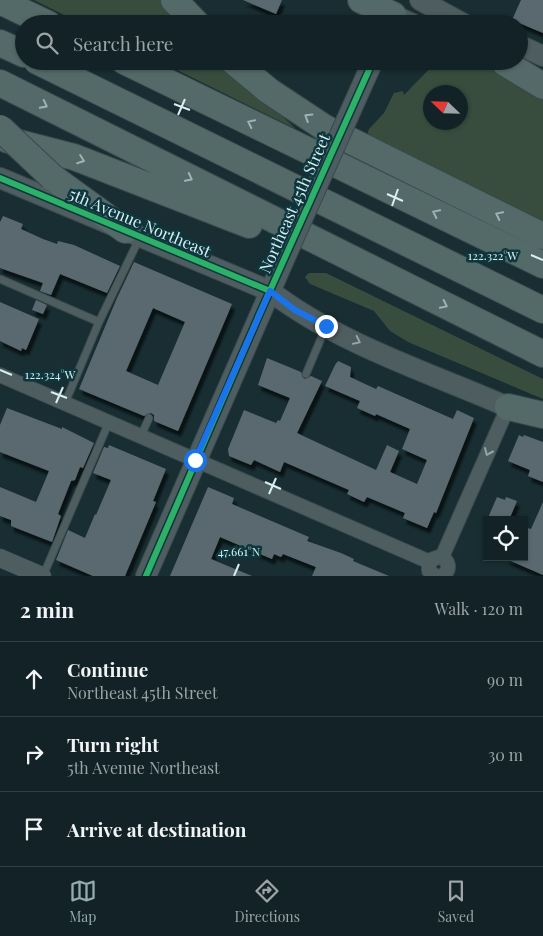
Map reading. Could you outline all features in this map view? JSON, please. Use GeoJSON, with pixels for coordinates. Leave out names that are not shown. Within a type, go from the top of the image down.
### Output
{"type":"FeatureCollection","features":[{"type":"Feature","properties":{"kind":"highway"},"geometry":{"type":"LineString","coordinates":[[174,0],[188,15]]}},
{"type":"Feature","properties":{"kind":"highway"},"geometry":{"type":"LineString","coordinates":[[361,0],[397,15]]}},
{"type":"Feature","properties":{"kind":"highway"},"geometry":{"type":"LineString","coordinates":[[0,1],[29,15]]}},
{"type":"Feature","properties":{"kind":"highway"},"geometry":{"type":"LineString","coordinates":[[0,43],[15,50]]}},
{"type":"Feature","properties":{"kind":"highway"},"geometry":{"type":"LineString","coordinates":[[528,62],[543,67]]}},
{"type":"Feature","properties":{"kind":"highway"},"geometry":{"type":"LineString","coordinates":[[55,70],[543,310]]}},
{"type":"Feature","properties":{"kind":"highway"},"geometry":{"type":"LineString","coordinates":[[142,70],[543,265]]}},
{"type":"Feature","properties":{"kind":"highway"},"geometry":{"type":"LineString","coordinates":[[244,70],[269,91],[325,128],[543,236]]}},
{"type":"Feature","properties":{"kind":"highway"},"geometry":{"type":"LineString","coordinates":[[526,70],[543,86]]}},
{"type":"Feature","properties":{"kind":"highway"},"geometry":{"type":"LineString","coordinates":[[0,83],[543,354]]}},
{"type":"Feature","properties":{"kind":"highway"},"geometry":{"type":"LineString","coordinates":[[0,128],[52,177],[133,233]]}},
{"type":"Feature","properties":{"kind":"highway"},"geometry":{"type":"LineString","coordinates":[[0,138],[74,158],[408,287]]}},
{"type":"Feature","properties":{"kind":"highway"},"geometry":{"type":"LineString","coordinates":[[508,407],[543,415]]}},
{"type":"Feature","properties":{"kind":"main road"},"geometry":{"type":"LineString","coordinates":[[420,0],[448,15]]}},
{"type":"Feature","properties":{"kind":"main road"},"geometry":{"type":"LineString","coordinates":[[528,56],[543,56]]}},
{"type":"Feature","properties":{"kind":"main road"},"geometry":{"type":"LineString","coordinates":[[528,68],[543,79]]}},
{"type":"Feature","properties":{"kind":"main road","name":"Northeast 45th Street"},"geometry":{"type":"LineString","coordinates":[[146,576],[195,460],[369,70]]}},
{"type":"Feature","properties":{"kind":"main road","name":"5th Avenue Northeast"},"geometry":{"type":"LineString","coordinates":[[0,178],[270,291],[295,310],[326,326],[508,407]]}},
{"type":"Feature","properties":{"kind":"street"},"geometry":{"type":"LineString","coordinates":[[0,375],[195,460],[438,571],[461,576]]}},
{"type":"Feature","properties":{"kind":"street"},"geometry":{"type":"LineString","coordinates":[[438,571],[508,407]]}},
{"type":"Feature","properties":{"kind":"street","name":"5th Avenue Northeast"},"geometry":{"type":"LineString","coordinates":[[508,407],[543,422]]}},
{"type":"Feature","properties":{"kind":"street"},"geometry":{"type":"LineString","coordinates":[[0,558],[42,576]]}},
{"type":"Feature","properties":{"kind":"lane"},"geometry":{"type":"LineString","coordinates":[[65,403],[100,322],[133,233]]}},
{"type":"Feature","properties":{"kind":"lane"},"geometry":{"type":"LineString","coordinates":[[0,280],[100,322]]}},
{"type":"Feature","properties":{"kind":"lane"},"geometry":{"type":"LineString","coordinates":[[306,374],[326,326]]}},
{"type":"Feature","properties":{"kind":"lane"},"geometry":{"type":"LineString","coordinates":[[141,436],[149,418]]}},
{"type":"Feature","properties":{"kind":"lane"},"geometry":{"type":"LineString","coordinates":[[42,576],[108,422]]}},
{"type":"Feature","properties":{"kind":"green space"},"geometry":{"type":"Polygon","coordinates":[[[34,0],[167,0],[181,15],[64,15],[34,0]]]}},
{"type":"Feature","properties":{"kind":"green space"},"geometry":{"type":"Polygon","coordinates":[[[177,70],[234,70],[296,129],[177,70]]]}},
{"type":"Feature","properties":{"kind":"green space"},"geometry":{"type":"Polygon","coordinates":[[[428,70],[498,70],[516,78],[543,94],[543,221],[366,137],[369,129],[384,113],[394,93],[403,91],[404,95],[428,70]]]}},
{"type":"Feature","properties":{"kind":"green space"},"geometry":{"type":"Polygon","coordinates":[[[309,273],[326,273],[543,379],[543,399],[408,342],[390,331],[374,311],[310,284],[305,277],[309,273]]]}},
{"type":"Feature","properties":{"kind":"building"},"geometry":{"type":"Polygon","coordinates":[[[243,0],[282,0],[276,14],[243,0]]]}},
{"type":"Feature","properties":{"kind":"building"},"geometry":{"type":"Polygon","coordinates":[[[521,0],[543,0],[543,33],[528,27],[528,15],[514,15],[521,0]]]}},
{"type":"Feature","properties":{"kind":"building"},"geometry":{"type":"Polygon","coordinates":[[[3,216],[23,224],[21,229],[43,239],[57,244],[58,241],[74,245],[120,266],[107,293],[60,274],[51,295],[40,291],[43,283],[0,268],[0,222],[3,216]]]}},
{"type":"Feature","properties":{"kind":"building"},"geometry":{"type":"Polygon","coordinates":[[[134,262],[232,304],[178,431],[154,421],[154,415],[151,413],[144,416],[79,389],[134,262]],[[153,308],[126,371],[158,385],[185,322],[153,308]]]}},
{"type":"Feature","properties":{"kind":"building"},"geometry":{"type":"Polygon","coordinates":[[[36,300],[47,305],[43,314],[32,310],[36,300]]]}},
{"type":"Feature","properties":{"kind":"building"},"geometry":{"type":"Polygon","coordinates":[[[0,302],[39,319],[26,350],[22,348],[21,351],[0,341],[0,302]]]}},
{"type":"Feature","properties":{"kind":"building"},"geometry":{"type":"Polygon","coordinates":[[[267,358],[301,372],[304,379],[311,376],[322,381],[297,433],[376,470],[387,445],[399,451],[390,472],[417,484],[427,460],[402,449],[410,429],[357,408],[360,401],[325,386],[338,361],[351,367],[350,377],[376,389],[378,386],[453,419],[457,410],[474,418],[436,513],[434,512],[427,528],[403,518],[405,513],[367,497],[364,502],[347,494],[349,490],[284,462],[280,472],[254,460],[251,465],[229,456],[228,449],[244,410],[276,423],[278,420],[280,421],[290,398],[258,385],[267,358]]]}},
{"type":"Feature","properties":{"kind":"building"},"geometry":{"type":"Polygon","coordinates":[[[7,408],[62,429],[62,427],[94,443],[83,468],[80,467],[75,480],[71,481],[58,514],[61,516],[52,542],[11,526],[11,520],[0,516],[0,487],[36,502],[49,471],[0,452],[0,425],[7,408]]]}},
{"type":"Feature","properties":{"kind":"building"},"geometry":{"type":"Polygon","coordinates":[[[519,435],[543,442],[543,482],[528,476],[530,470],[508,461],[519,435]]]}},
{"type":"Feature","properties":{"kind":"building"},"geometry":{"type":"Polygon","coordinates":[[[109,445],[166,469],[153,501],[156,502],[125,576],[93,576],[56,560],[68,530],[85,538],[96,515],[111,480],[93,473],[104,447],[108,448],[109,445]]]}},
{"type":"Feature","properties":{"kind":"building"},"geometry":{"type":"Polygon","coordinates":[[[208,487],[234,498],[232,504],[309,537],[307,541],[341,553],[354,559],[353,561],[389,576],[312,576],[316,567],[283,554],[281,557],[274,554],[272,559],[220,537],[211,559],[252,576],[170,576],[208,487]]]}},
{"type":"Feature","properties":{"kind":"building"},"geometry":{"type":"Polygon","coordinates":[[[497,497],[505,500],[506,497],[517,501],[511,516],[489,516],[497,497]]]}},
{"type":"Feature","properties":{"kind":"building"},"geometry":{"type":"Polygon","coordinates":[[[543,502],[543,575],[511,561],[528,561],[528,528],[531,529],[543,502]]]}},
{"type":"Feature","properties":{"kind":"cycle path"},"geometry":{"type":"LineString","coordinates":[[146,576],[260,313],[369,70]]}},
{"type":"Feature","properties":{"kind":"cycle path"},"geometry":{"type":"LineString","coordinates":[[0,178],[270,291]]}},
{"type":"Feature","properties":{"kind":"route"},"geometry":{"type":"LineString","coordinates":[[195,460],[270,291],[295,310],[326,326]]}}]}
